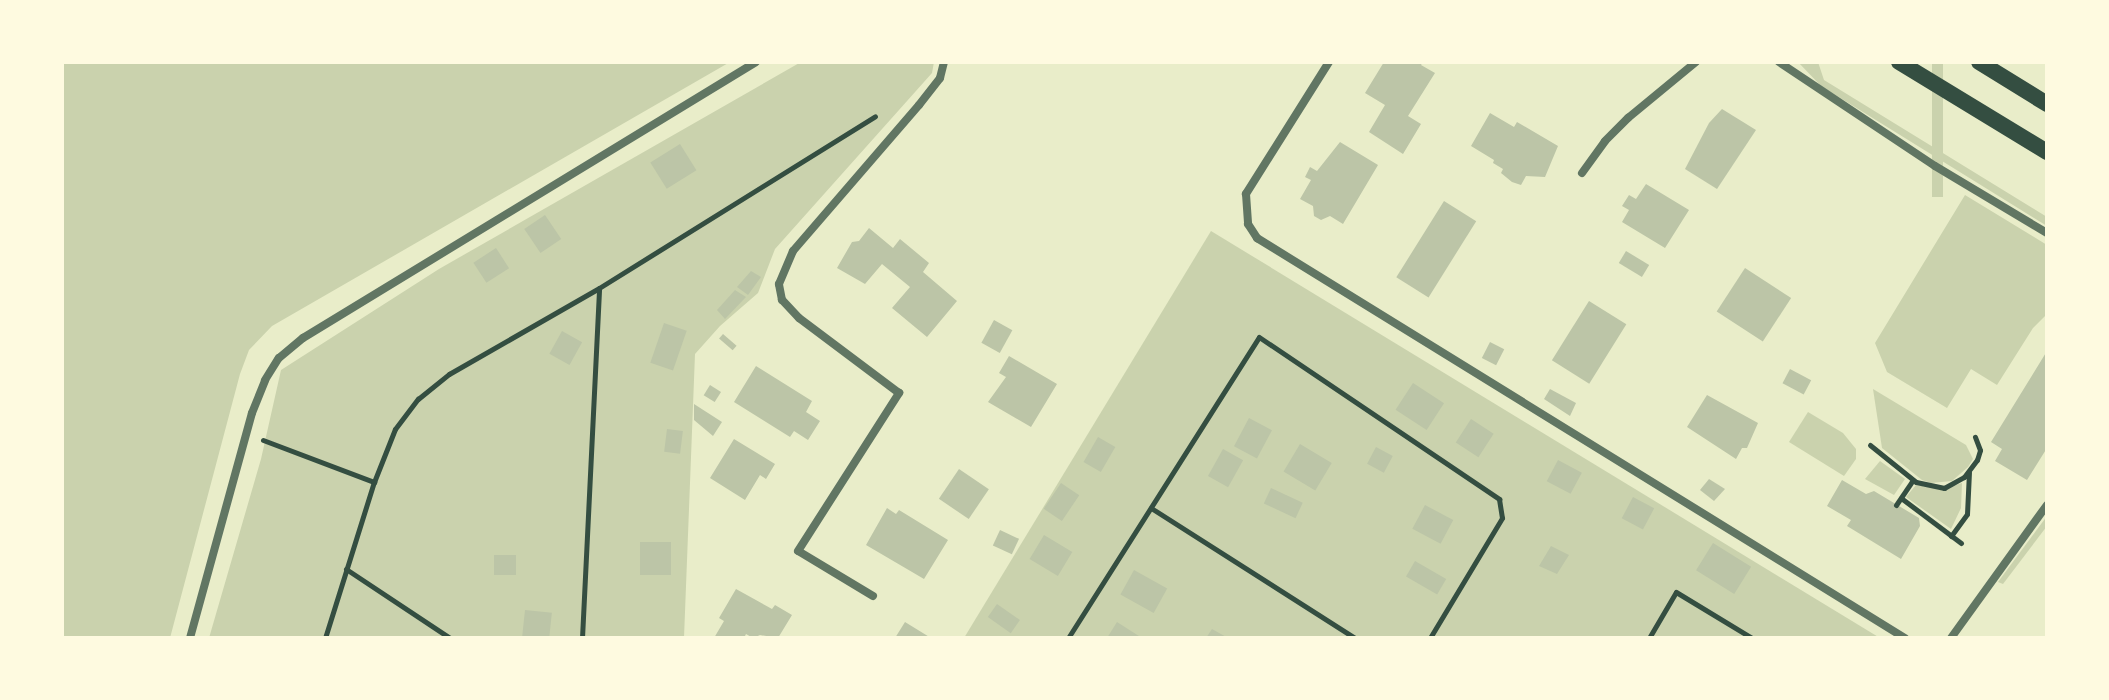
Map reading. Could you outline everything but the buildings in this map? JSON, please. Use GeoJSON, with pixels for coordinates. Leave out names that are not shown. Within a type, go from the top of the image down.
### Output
{"type":"FeatureCollection","features":[{"type":"Feature","properties":{"kind":"main road"},"geometry":{"type":"LineString","coordinates":[[1899,62],[2047,152]]}},
{"type":"Feature","properties":{"kind":"main road"},"geometry":{"type":"LineString","coordinates":[[1979,62],[2047,104]]}},
{"type":"Feature","properties":{"kind":"street"},"geometry":{"type":"LineString","coordinates":[[190,638],[246,434],[265,380],[279,358],[303,338],[756,62]]}},
{"type":"Feature","properties":{"kind":"street"},"geometry":{"type":"LineString","coordinates":[[873,596],[798,551],[899,393],[799,318],[782,300],[779,284],[793,251],[919,105],[940,78],[944,62]]}},
{"type":"Feature","properties":{"kind":"street"},"geometry":{"type":"LineString","coordinates":[[1329,62],[1246,194],[1248,224],[1257,238],[1905,638]]}},
{"type":"Feature","properties":{"kind":"street"},"geometry":{"type":"LineString","coordinates":[[1582,173],[1605,141],[1628,118],[1696,62]]}},
{"type":"Feature","properties":{"kind":"street"},"geometry":{"type":"LineString","coordinates":[[1779,62],[1935,166],[2047,233]]}},
{"type":"Feature","properties":{"kind":"street"},"geometry":{"type":"LineString","coordinates":[[1951,638],[2047,505]]}},
{"type":"Feature","properties":{"kind":"path"},"geometry":{"type":"LineString","coordinates":[[325,638],[374,482],[395,429],[433,386],[599,288],[875,116]]}},
{"type":"Feature","properties":{"kind":"path"},"geometry":{"type":"LineString","coordinates":[[582,638],[599,288]]}},
{"type":"Feature","properties":{"kind":"path"},"geometry":{"type":"LineString","coordinates":[[1068,638],[1259,337],[1499,499],[1502,518],[1430,638]]}},
{"type":"Feature","properties":{"kind":"path"},"geometry":{"type":"LineString","coordinates":[[246,434],[374,482]]}},
{"type":"Feature","properties":{"kind":"path"},"geometry":{"type":"LineString","coordinates":[[1951,536],[1967,514],[1969,471],[1980,450],[1975,437]]}},
{"type":"Feature","properties":{"kind":"path"},"geometry":{"type":"LineString","coordinates":[[1870,445],[1913,480],[1944,488],[1969,471]]}},
{"type":"Feature","properties":{"kind":"path"},"geometry":{"type":"LineString","coordinates":[[1896,505],[1913,480]]}},
{"type":"Feature","properties":{"kind":"path"},"geometry":{"type":"LineString","coordinates":[[1901,498],[1961,543]]}},
{"type":"Feature","properties":{"kind":"path"},"geometry":{"type":"LineString","coordinates":[[1151,508],[1355,638]]}},
{"type":"Feature","properties":{"kind":"path"},"geometry":{"type":"LineString","coordinates":[[346,569],[450,638]]}},
{"type":"Feature","properties":{"kind":"path"},"geometry":{"type":"LineString","coordinates":[[1649,638],[1676,592],[1752,638]]}},
{"type":"Feature","properties":{"kind":"green space"},"geometry":{"type":"Polygon","coordinates":[[[62,62],[730,62],[272,326],[249,350],[240,374],[170,638],[62,638],[62,62]]]}},
{"type":"Feature","properties":{"kind":"green space"},"geometry":{"type":"Polygon","coordinates":[[[801,62],[934,62],[932,73],[775,249],[758,293],[720,326],[695,354],[684,638],[209,638],[261,459],[281,370],[439,269],[801,62]]]}},
{"type":"Feature","properties":{"kind":"green space"},"geometry":{"type":"Polygon","coordinates":[[[1798,62],[1818,62],[1824,80],[2047,217],[2047,226],[1821,86],[1798,62]]]}},
{"type":"Feature","properties":{"kind":"green space"},"geometry":{"type":"Polygon","coordinates":[[[1932,62],[1943,62],[1943,197],[1932,197],[1932,62]]]}},
{"type":"Feature","properties":{"kind":"green space"},"geometry":{"type":"Polygon","coordinates":[[[1965,195],[2047,245],[2047,314],[2033,328],[1997,385],[1971,369],[1947,408],[1887,372],[1875,343],[1965,195]]]}},
{"type":"Feature","properties":{"kind":"green space"},"geometry":{"type":"Polygon","coordinates":[[[1211,231],[1880,638],[964,638],[1211,231]]]}},
{"type":"Feature","properties":{"kind":"green space"},"geometry":{"type":"Polygon","coordinates":[[[1873,389],[1966,445],[1973,459],[1968,467],[1952,481],[1931,483],[1922,480],[1882,448],[1873,389]]]}},
{"type":"Feature","properties":{"kind":"green space"},"geometry":{"type":"Polygon","coordinates":[[[1808,412],[1843,433],[1856,449],[1856,459],[1844,476],[1789,442],[1808,412]]]}},
{"type":"Feature","properties":{"kind":"green space"},"geometry":{"type":"Polygon","coordinates":[[[1880,461],[1905,479],[1894,495],[1865,479],[1880,461]]]}},
{"type":"Feature","properties":{"kind":"green space"},"geometry":{"type":"Polygon","coordinates":[[[1962,483],[1961,508],[1951,529],[1906,497],[1916,485],[1942,489],[1962,483]]]}},
{"type":"Feature","properties":{"kind":"green space"},"geometry":{"type":"Polygon","coordinates":[[[2047,516],[2047,526],[2003,584],[1998,582],[2047,516]]]}}]}
